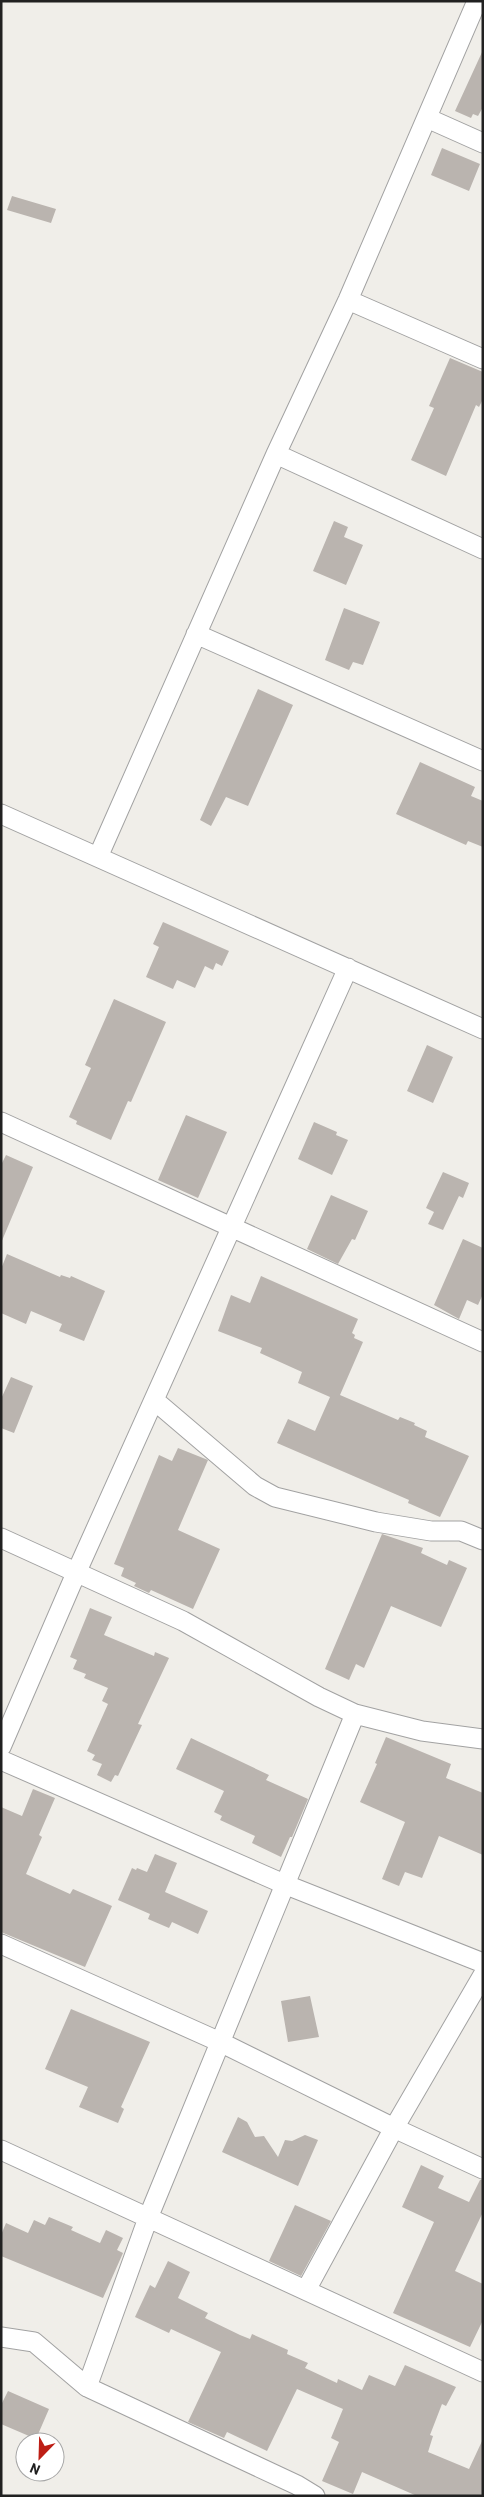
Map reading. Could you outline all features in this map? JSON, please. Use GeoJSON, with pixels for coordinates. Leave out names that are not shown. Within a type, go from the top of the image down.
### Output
{"type":"FeatureCollection","features":[{"type":"Feature","properties":{"kind":"street"},"geometry":{"type":"LineString","coordinates":[[98,857],[276,454],[348,300],[477,1]]}},
{"type":"Feature","properties":{"kind":"street"},"geometry":{"type":"LineString","coordinates":[[427,118],[483,143]]}},
{"type":"Feature","properties":{"kind":"street"},"geometry":{"type":"LineString","coordinates":[[348,300],[483,358]]}},
{"type":"Feature","properties":{"kind":"street"},"geometry":{"type":"LineString","coordinates":[[276,454],[483,549]]}},
{"type":"Feature","properties":{"kind":"street"},"geometry":{"type":"LineString","coordinates":[[196,634],[483,761]]}},
{"type":"Feature","properties":{"kind":"street"},"geometry":{"type":"LineString","coordinates":[[1,814],[483,1029]]}},
{"type":"Feature","properties":{"kind":"street"},"geometry":{"type":"LineString","coordinates":[[1,1747],[77,1571],[348,968]]}},
{"type":"Feature","properties":{"kind":"street"},"geometry":{"type":"LineString","coordinates":[[1,1122],[483,1342]]}},
{"type":"Feature","properties":{"kind":"street"},"geometry":{"type":"LineString","coordinates":[[154,1400],[255,1486],[275,1497],[376,1522],[431,1531],[461,1531],[483,1540]]}},
{"type":"Feature","properties":{"kind":"street"},"geometry":{"type":"LineString","coordinates":[[1,1538],[77,1571],[183,1621],[319,1697],[355,1714],[422,1731],[483,1740]]}},
{"type":"Feature","properties":{"kind":"street"},"geometry":{"type":"LineString","coordinates":[[87,2387],[148,2218],[355,1714]]}},
{"type":"Feature","properties":{"kind":"street"},"geometry":{"type":"LineString","coordinates":[[1,1760],[284,1884],[483,1964]]}},
{"type":"Feature","properties":{"kind":"street"},"geometry":{"type":"LineString","coordinates":[[1,1944],[220,2042],[394,2128],[483,2169]]}},
{"type":"Feature","properties":{"kind":"street"},"geometry":{"type":"LineString","coordinates":[[306,2290],[394,2128],[483,1975]]}},
{"type":"Feature","properties":{"kind":"street"},"geometry":{"type":"LineString","coordinates":[[1,2150],[483,2372]]}},
{"type":"Feature","properties":{"kind":"street"},"geometry":{"type":"LineString","coordinates":[[1,2337],[34,2342],[87,2387],[297,2485],[315,2496]]}},
{"type":"Feature","properties":{"kind":"building"},"geometry":{"type":"Polygon","coordinates":[[[483,50],[483,107],[478,116],[473,114],[471,118],[455,111],[483,50]]]}},
{"type":"Feature","properties":{"kind":"building"},"geometry":{"type":"Polygon","coordinates":[[[442,148],[480,164],[469,191],[431,175],[442,148]]]}},
{"type":"Feature","properties":{"kind":"building"},"geometry":{"type":"Polygon","coordinates":[[[12,196],[56,209],[51,223],[7,210],[12,196]]]}},
{"type":"Feature","properties":{"kind":"building"},"geometry":{"type":"Polygon","coordinates":[[[450,358],[483,372],[483,399],[479,407],[476,405],[446,476],[411,460],[434,408],[429,406],[450,358]]]}},
{"type":"Feature","properties":{"kind":"building"},"geometry":{"type":"Polygon","coordinates":[[[334,521],[348,527],[344,537],[363,545],[346,585],[313,571],[334,521]]]}},
{"type":"Feature","properties":{"kind":"building"},"geometry":{"type":"Polygon","coordinates":[[[344,608],[380,622],[363,665],[353,662],[349,670],[325,660],[344,608]]]}},
{"type":"Feature","properties":{"kind":"building"},"geometry":{"type":"Polygon","coordinates":[[[258,689],[293,705],[248,806],[226,797],[211,826],[200,820],[258,689]]]}},
{"type":"Feature","properties":{"kind":"building"},"geometry":{"type":"Polygon","coordinates":[[[420,762],[475,787],[471,796],[483,801],[483,847],[468,841],[466,845],[396,814],[420,762]]]}},
{"type":"Feature","properties":{"kind":"building"},"geometry":{"type":"Polygon","coordinates":[[[163,922],[229,951],[222,966],[216,963],[213,970],[205,966],[195,988],[177,980],[173,989],[146,977],[159,947],[153,944],[163,922]]]}},
{"type":"Feature","properties":{"kind":"building"},"geometry":{"type":"Polygon","coordinates":[[[114,999],[166,1022],[131,1102],[128,1101],[111,1140],[76,1124],[77,1121],[69,1117],[91,1068],[85,1065],[114,999]]]}},
{"type":"Feature","properties":{"kind":"building"},"geometry":{"type":"Polygon","coordinates":[[[427,1045],[453,1057],[433,1103],[407,1091],[427,1045]]]}},
{"type":"Feature","properties":{"kind":"building"},"geometry":{"type":"Polygon","coordinates":[[[186,1115],[227,1132],[198,1198],[158,1180],[186,1115]]]}},
{"type":"Feature","properties":{"kind":"building"},"geometry":{"type":"Polygon","coordinates":[[[314,1122],[337,1132],[336,1135],[348,1140],[332,1175],[298,1159],[314,1122]]]}},
{"type":"Feature","properties":{"kind":"building"},"geometry":{"type":"Polygon","coordinates":[[[6,1155],[33,1167],[1,1243],[1,1165],[6,1155]]]}},
{"type":"Feature","properties":{"kind":"building"},"geometry":{"type":"Polygon","coordinates":[[[443,1172],[469,1183],[463,1198],[459,1196],[443,1230],[428,1224],[434,1212],[426,1208],[443,1172]]]}},
{"type":"Feature","properties":{"kind":"building"},"geometry":{"type":"Polygon","coordinates":[[[331,1195],[368,1211],[355,1240],[352,1239],[338,1264],[307,1249],[331,1195]]]}},
{"type":"Feature","properties":{"kind":"building"},"geometry":{"type":"Polygon","coordinates":[[[463,1239],[483,1248],[483,1294],[478,1305],[467,1300],[459,1319],[434,1305],[463,1239]]]}},
{"type":"Feature","properties":{"kind":"building"},"geometry":{"type":"Polygon","coordinates":[[[7,1254],[60,1277],[61,1275],[70,1278],[71,1276],[105,1291],[84,1341],[59,1331],[62,1324],[31,1311],[26,1324],[1,1313],[1,1269],[7,1254]]]}},
{"type":"Feature","properties":{"kind":"building"},"geometry":{"type":"Polygon","coordinates":[[[261,1276],[358,1319],[352,1333],[355,1335],[354,1338],[363,1342],[340,1395],[398,1420],[400,1417],[415,1423],[414,1425],[427,1431],[425,1437],[469,1456],[440,1517],[408,1503],[409,1500],[277,1443],[288,1419],[315,1431],[330,1397],[298,1383],[302,1372],[260,1353],[262,1348],[218,1331],[231,1295],[250,1303],[261,1276]]]}},
{"type":"Feature","properties":{"kind":"building"},"geometry":{"type":"Polygon","coordinates":[[[11,1377],[33,1386],[14,1433],[1,1428],[1,1399],[11,1377]]]}},
{"type":"Feature","properties":{"kind":"building"},"geometry":{"type":"Polygon","coordinates":[[[178,1448],[208,1460],[178,1530],[220,1549],[193,1609],[151,1590],[149,1593],[134,1586],[136,1583],[121,1576],[124,1568],[114,1564],[159,1455],[172,1461],[178,1448]]]}},
{"type":"Feature","properties":{"kind":"building"},"geometry":{"type":"Polygon","coordinates":[[[382,1534],[423,1548],[421,1553],[447,1565],[449,1560],[467,1568],[441,1627],[391,1606],[364,1668],[356,1664],[349,1680],[325,1669],[382,1534]]]}},
{"type":"Feature","properties":{"kind":"building"},"geometry":{"type":"Polygon","coordinates":[[[90,1608],[112,1617],[104,1635],[154,1656],[155,1652],[169,1658],[138,1724],[142,1725],[118,1776],[115,1775],[111,1782],[97,1775],[102,1764],[92,1760],[95,1755],[87,1751],[108,1704],[102,1701],[108,1688],[84,1678],[86,1674],[73,1669],[77,1660],[70,1657],[90,1608]]]}},
{"type":"Feature","properties":{"kind":"building"},"geometry":{"type":"Polygon","coordinates":[[[386,1737],[451,1764],[446,1778],[483,1793],[483,1855],[439,1836],[422,1878],[405,1872],[399,1886],[382,1879],[405,1822],[360,1802],[377,1764],[375,1763],[386,1737]]]}},
{"type":"Feature","properties":{"kind":"building"},"geometry":{"type":"Polygon","coordinates":[[[191,1738],[269,1775],[266,1780],[308,1799],[292,1837],[290,1837],[281,1857],[252,1843],[255,1836],[220,1820],[222,1816],[214,1812],[224,1791],[176,1769],[191,1738]]]}},
{"type":"Feature","properties":{"kind":"building"},"geometry":{"type":"Polygon","coordinates":[[[33,1789],[55,1798],[39,1835],[42,1837],[26,1874],[70,1894],[73,1889],[112,1906],[85,1967],[1,1932],[1,1807],[22,1816],[33,1789]]]}},
{"type":"Feature","properties":{"kind":"building"},"geometry":{"type":"Polygon","coordinates":[[[155,1854],[177,1863],[165,1892],[208,1911],[198,1934],[172,1922],[169,1928],[148,1919],[150,1914],[118,1900],[132,1868],[147,1872],[155,1854]]]}},
{"type":"Feature","properties":{"kind":"building"},"geometry":{"type":"Polygon","coordinates":[[[310,1996],[319,2037],[288,2042],[281,2001],[310,1996]]]}},
{"type":"Feature","properties":{"kind":"building"},"geometry":{"type":"Polygon","coordinates":[[[71,2009],[150,2042],[121,2107],[124,2109],[118,2123],[79,2107],[88,2087],[45,2069],[71,2009]]]}},
{"type":"Feature","properties":{"kind":"building"},"geometry":{"type":"Polygon","coordinates":[[[238,2117],[247,2122],[255,2137],[264,2136],[278,2157],[285,2140],[292,2141],[305,2135],[318,2140],[298,2186],[222,2152],[238,2117]]]}},
{"type":"Feature","properties":{"kind":"building"},"geometry":{"type":"Polygon","coordinates":[[[421,2165],[444,2176],[438,2188],[469,2202],[480,2180],[483,2180],[483,2212],[455,2271],[483,2284],[483,2320],[470,2347],[393,2313],[434,2222],[402,2207],[421,2165]]]}},
{"type":"Feature","properties":{"kind":"building"},"geometry":{"type":"Polygon","coordinates":[[[295,2205],[331,2221],[301,2276],[269,2261],[295,2205]]]}},
{"type":"Feature","properties":{"kind":"building"},"geometry":{"type":"Polygon","coordinates":[[[49,2217],[73,2227],[71,2230],[100,2243],[106,2230],[123,2238],[117,2250],[123,2253],[103,2298],[1,2256],[1,2235],[6,2223],[28,2233],[34,2220],[45,2225],[49,2217]]]}},
{"type":"Feature","properties":{"kind":"building"},"geometry":{"type":"Polygon","coordinates":[[[168,2261],[190,2272],[178,2298],[208,2313],[205,2318],[250,2339],[252,2334],[288,2350],[287,2354],[308,2363],[305,2368],[337,2383],[338,2379],[362,2390],[369,2375],[395,2386],[405,2365],[456,2387],[446,2406],[442,2404],[430,2435],[433,2436],[428,2452],[469,2469],[483,2439],[483,2496],[417,2496],[362,2472],[353,2494],[322,2481],[339,2442],[331,2438],[343,2409],[297,2389],[267,2451],[227,2432],[224,2438],[188,2422],[221,2352],[171,2329],[169,2333],[135,2317],[150,2285],[155,2288],[168,2261]]]}},
{"type":"Feature","properties":{"kind":"building"},"geometry":{"type":"Polygon","coordinates":[[[8,2391],[49,2409],[39,2432],[20,2432],[1,2424],[1,2405],[8,2391]]]}}]}
